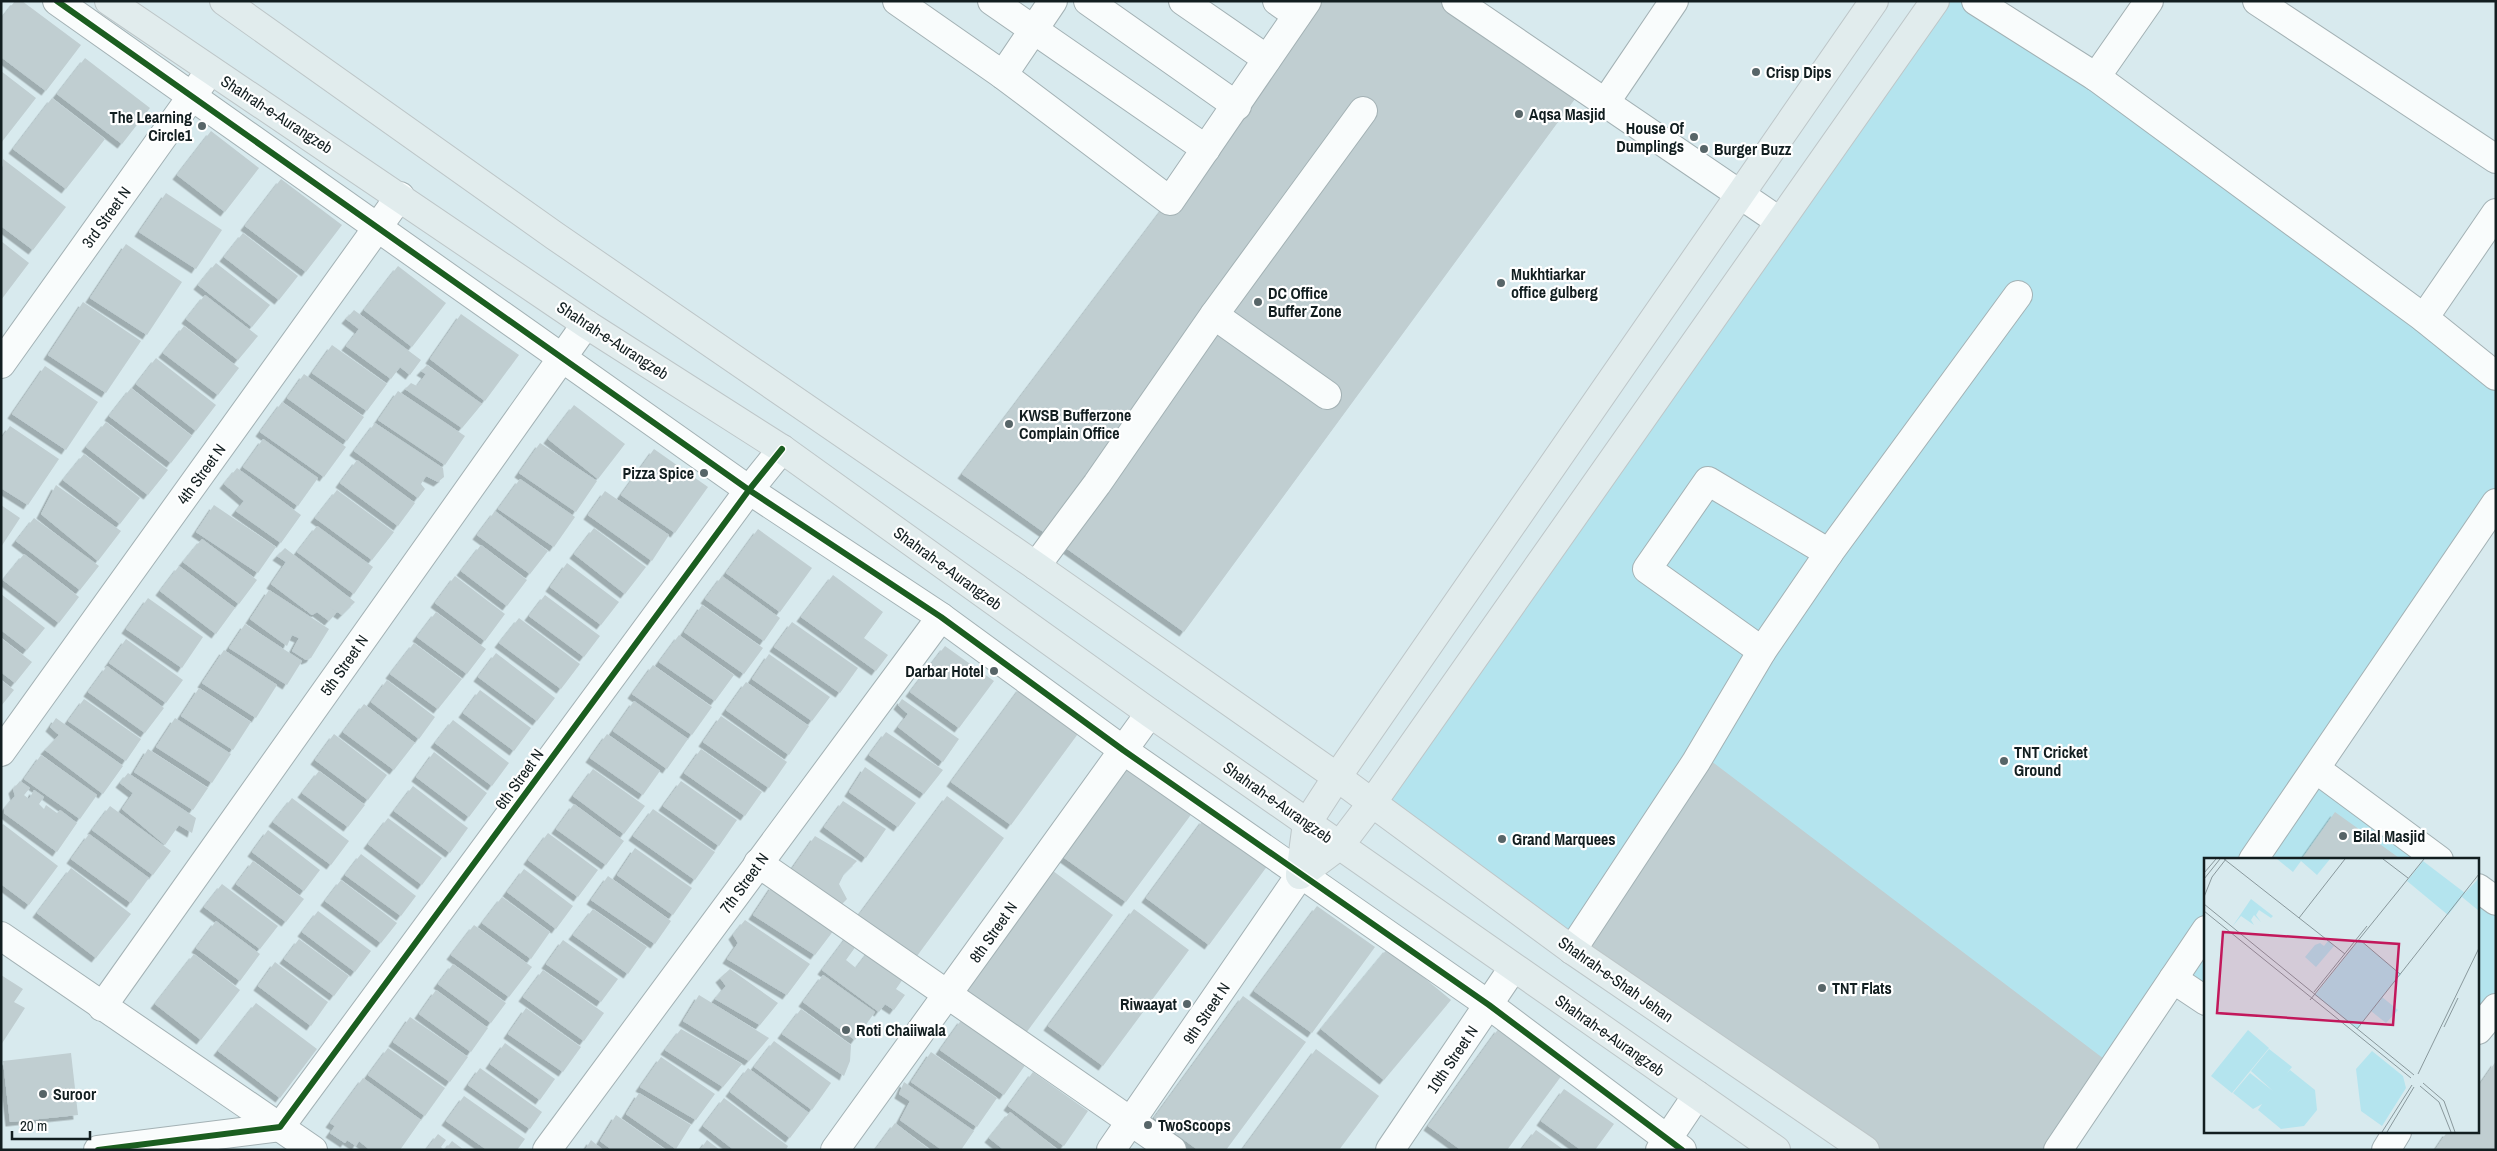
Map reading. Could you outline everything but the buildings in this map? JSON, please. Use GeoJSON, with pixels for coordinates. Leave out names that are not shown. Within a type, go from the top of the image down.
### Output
{"type":"FeatureCollection","features":[{"type":"Feature","properties":{"kind":"main road","name":"Shahrah-e-Aurangzeb"},"geometry":{"type":"LineString","coordinates":[[109,1],[400,196],[586,324],[782,449],[1307,824],[1340,845],[1513,968],[1776,1150]]}},
{"type":"Feature","properties":{"kind":"main road"},"geometry":{"type":"LineString","coordinates":[[224,1],[555,236],[1036,566],[1372,802]]}},
{"type":"Feature","properties":{"kind":"main road"},"geometry":{"type":"LineString","coordinates":[[1300,875],[1307,824],[1337,777],[1874,1]]}},
{"type":"Feature","properties":{"kind":"main road"},"geometry":{"type":"LineString","coordinates":[[1300,875],[1340,845],[1372,802],[1935,1]]}},
{"type":"Feature","properties":{"kind":"main road","name":"Shahrah-e-Shah Jehan"},"geometry":{"type":"LineString","coordinates":[[1372,802],[1572,950],[1866,1150]]}},
{"type":"Feature","properties":{"kind":"street"},"geometry":{"type":"LineString","coordinates":[[56,1],[376,229],[749,490],[941,617],[1123,750],[1489,1005],[1669,1146],[1697,1095]]}},
{"type":"Feature","properties":{"kind":"street"},"geometry":{"type":"LineString","coordinates":[[897,1],[1002,75],[1170,201],[1268,59],[1294,6]]}},
{"type":"Feature","properties":{"kind":"street"},"geometry":{"type":"LineString","coordinates":[[992,1],[1206,149]]}},
{"type":"Feature","properties":{"kind":"street"},"geometry":{"type":"LineString","coordinates":[[1002,75],[1053,1]]}},
{"type":"Feature","properties":{"kind":"street"},"geometry":{"type":"LineString","coordinates":[[1088,1],[1237,106]]}},
{"type":"Feature","properties":{"kind":"street"},"geometry":{"type":"LineString","coordinates":[[1184,1],[1268,59]]}},
{"type":"Feature","properties":{"kind":"street"},"geometry":{"type":"LineString","coordinates":[[1456,1],[1779,222]]}},
{"type":"Feature","properties":{"kind":"street"},"geometry":{"type":"LineString","coordinates":[[1605,103],[1674,1]]}},
{"type":"Feature","properties":{"kind":"street"},"geometry":{"type":"LineString","coordinates":[[1976,1],[2096,77],[2424,318],[2496,376]]}},
{"type":"Feature","properties":{"kind":"street"},"geometry":{"type":"LineString","coordinates":[[2096,77],[2149,1]]}},
{"type":"Feature","properties":{"kind":"street"},"geometry":{"type":"LineString","coordinates":[[2257,1],[2496,159]]}},
{"type":"Feature","properties":{"kind":"street","name":"3rd Street N"},"geometry":{"type":"LineString","coordinates":[[1,364],[211,70]]}},
{"type":"Feature","properties":{"kind":"street"},"geometry":{"type":"LineString","coordinates":[[1036,566],[1097,484],[1214,315],[1363,111]]}},
{"type":"Feature","properties":{"kind":"street","name":"4th Street N"},"geometry":{"type":"LineString","coordinates":[[1,752],[400,196]]}},
{"type":"Feature","properties":{"kind":"street"},"geometry":{"type":"LineString","coordinates":[[2424,318],[2496,212]]}},
{"type":"Feature","properties":{"kind":"street"},"geometry":{"type":"LineString","coordinates":[[1572,950],[1696,762],[1762,651],[1829,553],[2018,295]]}},
{"type":"Feature","properties":{"kind":"street"},"geometry":{"type":"LineString","coordinates":[[1214,315],[1326,395]]}},
{"type":"Feature","properties":{"kind":"street","name":"5th Street N"},"geometry":{"type":"LineString","coordinates":[[102,1007],[586,324]]}},
{"type":"Feature","properties":{"kind":"street","name":"6th Street N"},"geometry":{"type":"LineString","coordinates":[[280,1126],[749,490],[782,449]]}},
{"type":"Feature","properties":{"kind":"street"},"geometry":{"type":"LineString","coordinates":[[1762,651],[1647,569],[1708,482],[1829,553]]}},
{"type":"Feature","properties":{"kind":"street"},"geometry":{"type":"LineString","coordinates":[[2255,858],[2496,504]]}},
{"type":"Feature","properties":{"kind":"street","name":"7th Street N"},"geometry":{"type":"LineString","coordinates":[[546,1150],[941,617]]}},
{"type":"Feature","properties":{"kind":"street","name":"8th Street N"},"geometry":{"type":"LineString","coordinates":[[836,1150],[1150,713]]}},
{"type":"Feature","properties":{"kind":"street"},"geometry":{"type":"LineString","coordinates":[[2316,768],[2436,858]]}},
{"type":"Feature","properties":{"kind":"street"},"geometry":{"type":"LineString","coordinates":[[758,863],[1172,1150]]}},
{"type":"Feature","properties":{"kind":"street","name":"9th Street N"},"geometry":{"type":"LineString","coordinates":[[1110,1150],[1300,875]]}},
{"type":"Feature","properties":{"kind":"street"},"geometry":{"type":"LineString","coordinates":[[2058,1150],[2204,933]]}},
{"type":"Feature","properties":{"kind":"street"},"geometry":{"type":"LineString","coordinates":[[1,936],[313,1150]]}},
{"type":"Feature","properties":{"kind":"street","name":"10th Street N"},"geometry":{"type":"LineString","coordinates":[[1390,1150],[1513,968]]}},
{"type":"Feature","properties":{"kind":"street"},"geometry":{"type":"LineString","coordinates":[[2174,979],[2204,1000]]}},
{"type":"Feature","properties":{"kind":"street"},"geometry":{"type":"LineString","coordinates":[[2480,1028],[2496,1008]]}},
{"type":"Feature","properties":{"kind":"street"},"geometry":{"type":"LineString","coordinates":[[98,1150],[280,1126]]}},
{"type":"Feature","properties":{"kind":"street"},"geometry":{"type":"LineString","coordinates":[[2386,1150],[2396,1134]]}},
{"type":"Feature","properties":{"kind":"shaded area"},"geometry":{"type":"Polygon","coordinates":[[[1925,1],[1974,1],[2496,373],[2496,519],[2318,770],[2431,858],[2204,858],[2204,1000],[2172,978],[2054,1150],[1860,1150],[1371,804],[1925,1]]]}},
{"type":"Feature","properties":{"kind":"shaded area"},"geometry":{"type":"Polygon","coordinates":[[[2480,889],[2496,900],[2496,1009],[2480,1029],[2480,889]]]}},
{"type":"Feature","properties":{"kind":"cycle path"},"geometry":{"type":"LineString","coordinates":[[57,1],[749,490],[941,617],[1123,750],[1489,1005],[1682,1150]]}},
{"type":"Feature","properties":{"kind":"cycle path"},"geometry":{"type":"LineString","coordinates":[[98,1150],[280,1127],[749,490],[782,449]]}},
{"type":"Feature","properties":{"kind":"place","name":"Crisp Dips"},"geometry":{"type":"Point","coordinates":[1756,72]}},
{"type":"Feature","properties":{"kind":"place","name":"Aqsa Masjid"},"geometry":{"type":"Point","coordinates":[1519,114]}},
{"type":"Feature","properties":{"kind":"place","name":"The Learning Circle1"},"geometry":{"type":"Point","coordinates":[202,126]}},
{"type":"Feature","properties":{"kind":"place","name":"House Of Dumplings"},"geometry":{"type":"Point","coordinates":[1694,137]}},
{"type":"Feature","properties":{"kind":"place","name":"Burger Buzz"},"geometry":{"type":"Point","coordinates":[1704,149]}},
{"type":"Feature","properties":{"kind":"place","name":"Mukhtiarkar office gulberg"},"geometry":{"type":"Point","coordinates":[1501,283]}},
{"type":"Feature","properties":{"kind":"place","name":"DC Office Buffer Zone"},"geometry":{"type":"Point","coordinates":[1258,302]}},
{"type":"Feature","properties":{"kind":"place","name":"KWSB Bufferzone Complain Office"},"geometry":{"type":"Point","coordinates":[1009,424]}},
{"type":"Feature","properties":{"kind":"place","name":"Pizza Spice"},"geometry":{"type":"Point","coordinates":[704,473]}},
{"type":"Feature","properties":{"kind":"place","name":"Darbar Hotel"},"geometry":{"type":"Point","coordinates":[994,671]}},
{"type":"Feature","properties":{"kind":"place","name":"TNT Cricket Ground"},"geometry":{"type":"Point","coordinates":[2004,761]}},
{"type":"Feature","properties":{"kind":"place","name":"Bilal Masjid"},"geometry":{"type":"Point","coordinates":[2343,836]}},
{"type":"Feature","properties":{"kind":"place","name":"Grand Marquees"},"geometry":{"type":"Point","coordinates":[1502,839]}},
{"type":"Feature","properties":{"kind":"place","name":"TNT Flats"},"geometry":{"type":"Point","coordinates":[1822,988]}},
{"type":"Feature","properties":{"kind":"place","name":"Riwaayat"},"geometry":{"type":"Point","coordinates":[1187,1004]}},
{"type":"Feature","properties":{"kind":"place","name":"Roti Chaiiwala"},"geometry":{"type":"Point","coordinates":[846,1030]}},
{"type":"Feature","properties":{"kind":"place","name":"Suroor"},"geometry":{"type":"Point","coordinates":[43,1094]}},
{"type":"Feature","properties":{"kind":"place","name":"TwoScoops"},"geometry":{"type":"Point","coordinates":[1148,1125]}}]}
